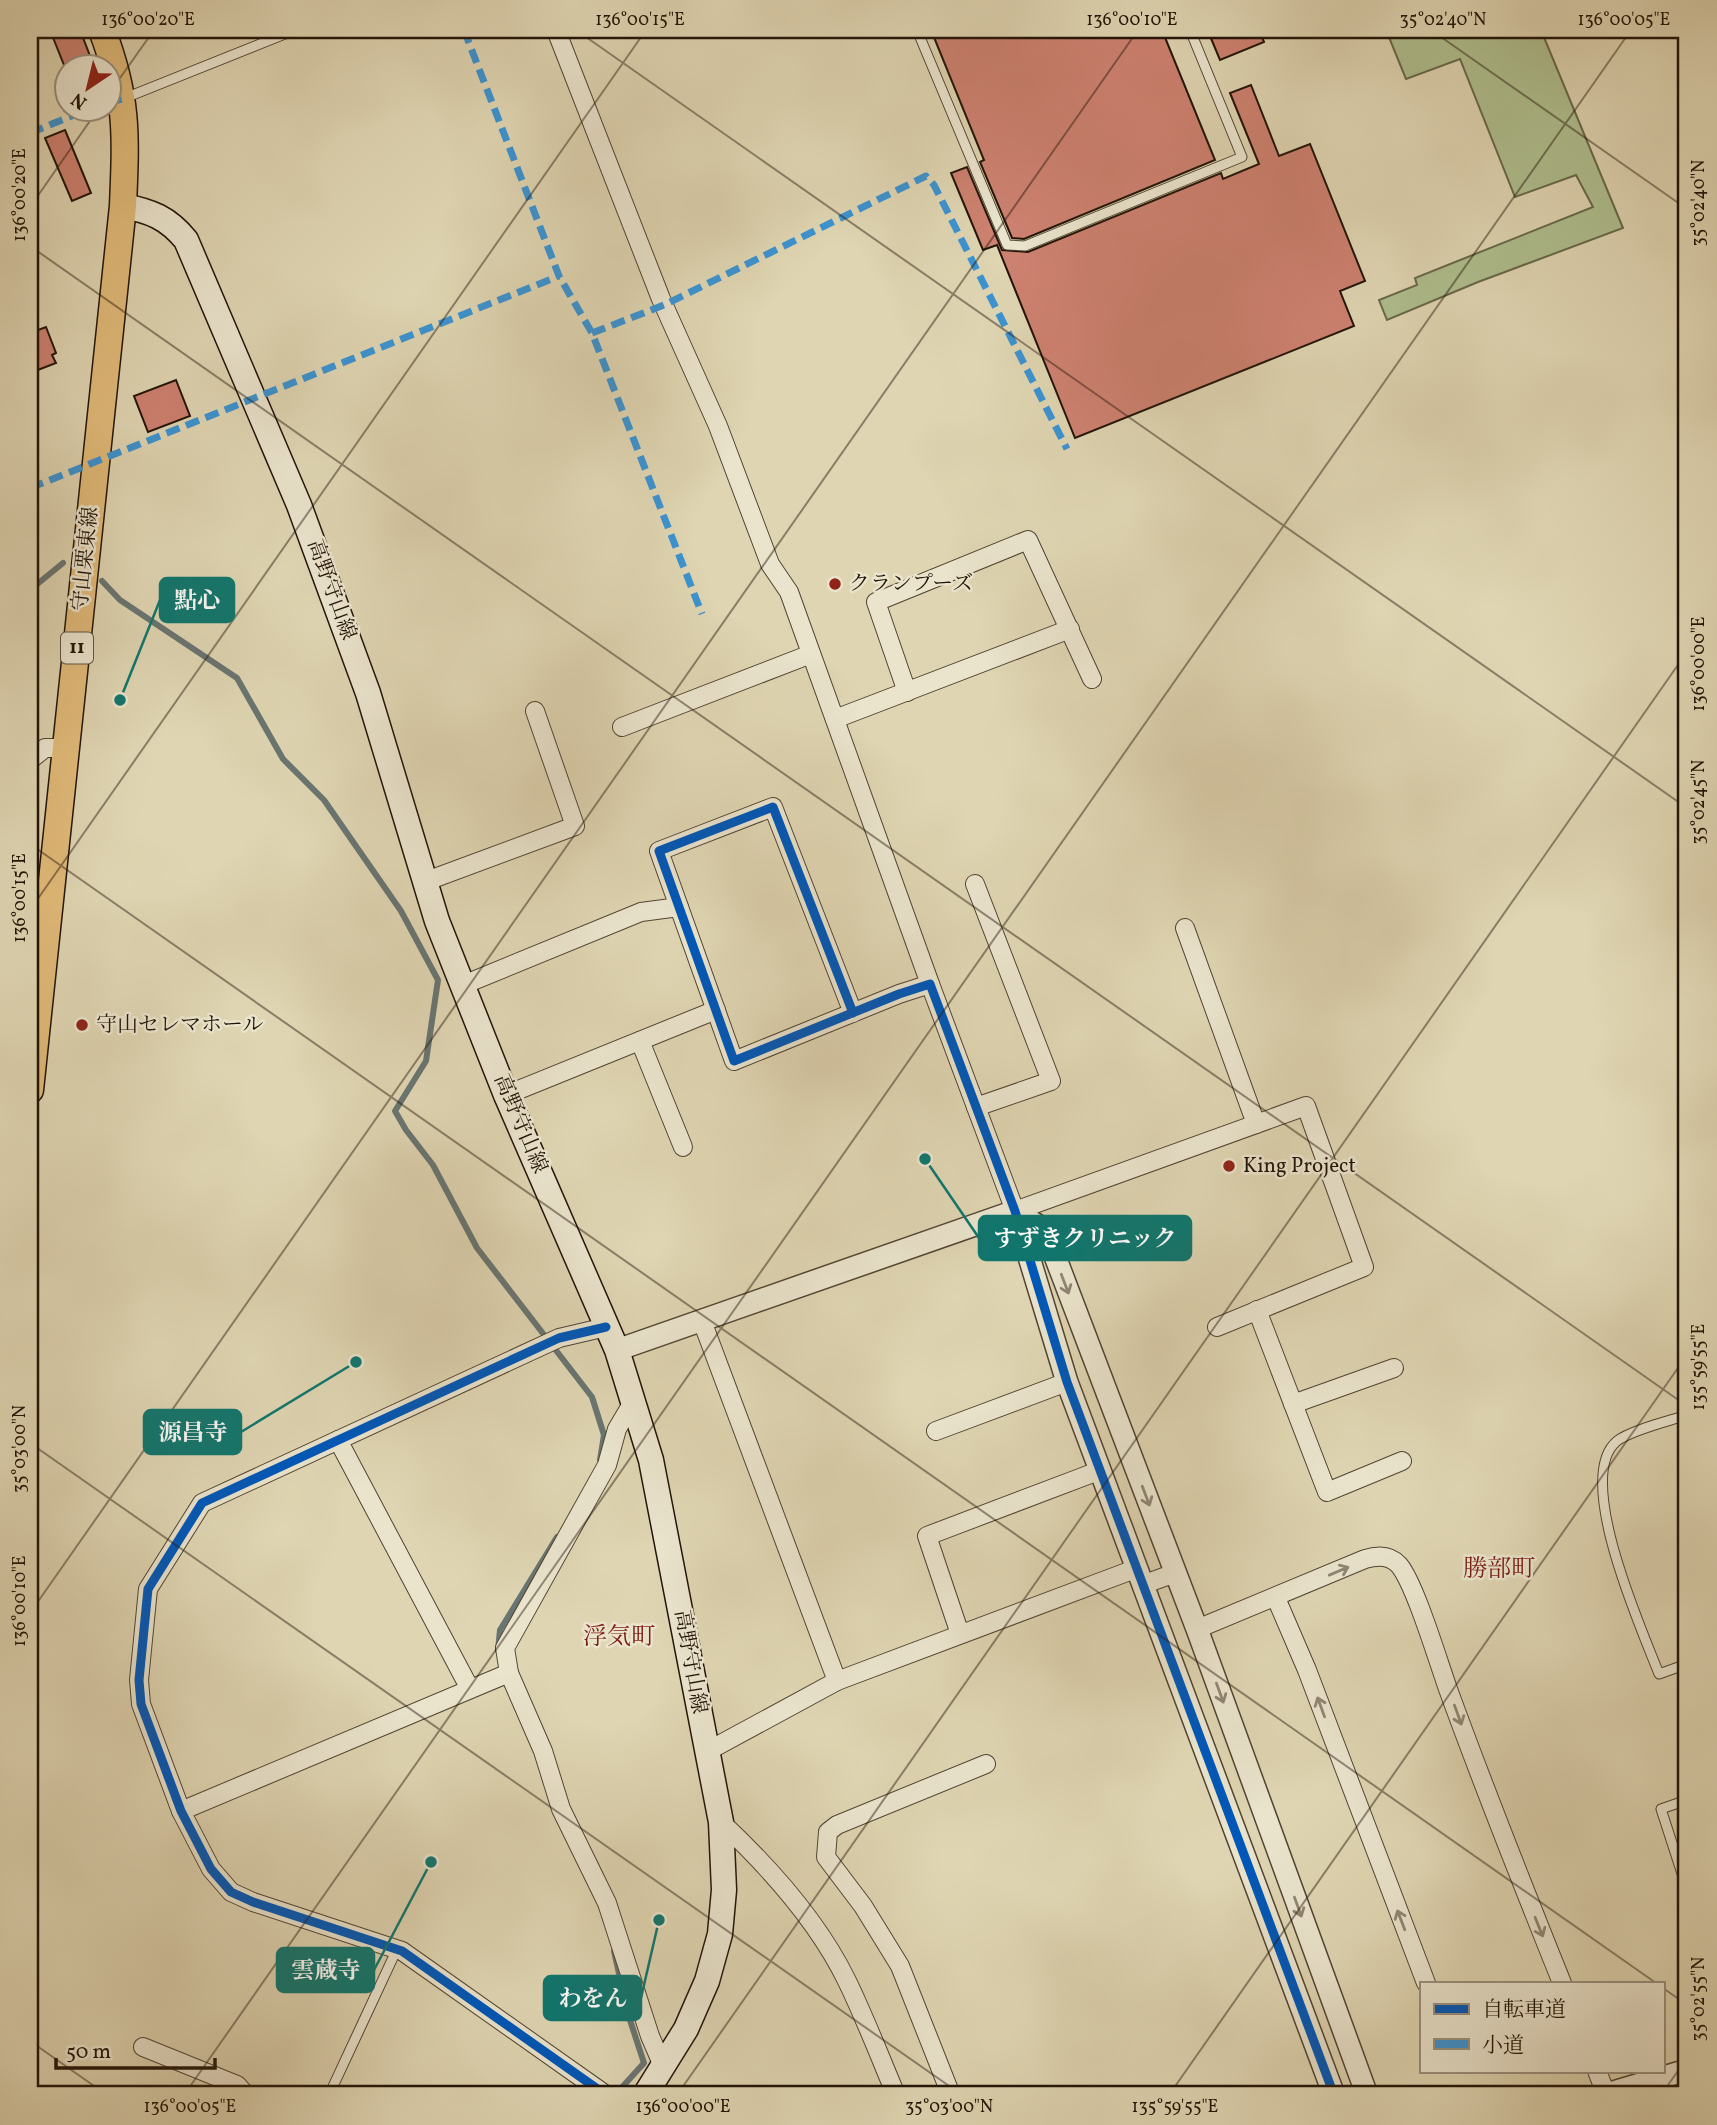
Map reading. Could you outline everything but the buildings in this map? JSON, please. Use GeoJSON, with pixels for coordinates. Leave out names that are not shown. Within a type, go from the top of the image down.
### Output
{"type":"FeatureCollection","features":[{"type":"Feature","properties":{"kind":"main road","name":"守山栗東線"},"geometry":{"type":"LineString","coordinates":[[30,1090],[123,206],[126,122],[115,64],[102,30]]}},
{"type":"Feature","properties":{"kind":"main road","name":"高野守山線"},"geometry":{"type":"LineString","coordinates":[[123,206],[152,211],[177,229],[186,240],[299,505],[349,638],[424,882],[506,1095],[617,1350],[653,1472],[721,1822],[724,1890],[714,1959],[686,2029],[645,2095]]}},
{"type":"Feature","properties":{"kind":"street"},"geometry":{"type":"LineString","coordinates":[[556,30],[662,299],[718,426],[770,564],[789,592],[1015,1211],[1067,1382],[1334,2095]]}},
{"type":"Feature","properties":{"kind":"street"},"geometry":{"type":"LineString","coordinates":[[907,692],[876,602],[1028,540],[1092,679]]}},
{"type":"Feature","properties":{"kind":"street"},"geometry":{"type":"LineString","coordinates":[[835,719],[1070,629]]}},
{"type":"Feature","properties":{"kind":"street"},"geometry":{"type":"LineString","coordinates":[[622,727],[811,654]]}},
{"type":"Feature","properties":{"kind":"street"},"geometry":{"type":"LineString","coordinates":[[424,882],[575,826],[535,711]]}},
{"type":"Feature","properties":{"kind":"street"},"geometry":{"type":"LineString","coordinates":[[30,760],[45,748],[66,748]]}},
{"type":"Feature","properties":{"kind":"street"},"geometry":{"type":"LineString","coordinates":[[853,1013],[773,807],[659,851],[734,1061],[930,984]]}},
{"type":"Feature","properties":{"kind":"street"},"geometry":{"type":"LineString","coordinates":[[975,884],[1051,1081],[976,1107]]}},
{"type":"Feature","properties":{"kind":"street"},"geometry":{"type":"LineString","coordinates":[[463,985],[641,912],[679,907]]}},
{"type":"Feature","properties":{"kind":"street"},"geometry":{"type":"LineString","coordinates":[[1185,928],[1256,1124]]}},
{"type":"Feature","properties":{"kind":"street"},"geometry":{"type":"LineString","coordinates":[[506,1095],[716,1010]]}},
{"type":"Feature","properties":{"kind":"street"},"geometry":{"type":"LineString","coordinates":[[640,1041],[683,1147]]}},
{"type":"Feature","properties":{"kind":"street"},"geometry":{"type":"LineString","coordinates":[[617,1350],[1306,1106],[1363,1267],[1217,1327]]}},
{"type":"Feature","properties":{"kind":"street"},"geometry":{"type":"LineString","coordinates":[[1015,1211],[1045,1230],[1197,1629],[1367,2095]]}},
{"type":"Feature","properties":{"kind":"street"},"geometry":{"type":"LineString","coordinates":[[1257,1310],[1327,1492],[1402,1461]]}},
{"type":"Feature","properties":{"kind":"street"},"geometry":{"type":"LineString","coordinates":[[702,1321],[837,1681]]}},
{"type":"Feature","properties":{"kind":"street"},"geometry":{"type":"LineString","coordinates":[[606,1327],[559,1338],[202,1503],[148,1589],[139,1680],[141,1704],[181,1811],[211,1869],[231,1892],[253,1902],[397,1949],[606,2095]]}},
{"type":"Feature","properties":{"kind":"street"},"geometry":{"type":"LineString","coordinates":[[1293,1404],[1394,1368]]}},
{"type":"Feature","properties":{"kind":"street"},"geometry":{"type":"LineString","coordinates":[[936,1431],[1067,1382]]}},
{"type":"Feature","properties":{"kind":"street"},"geometry":{"type":"LineString","coordinates":[[633,1402],[617,1429],[607,1465],[512,1630],[505,1648],[503,1676],[543,1751],[561,1809],[607,1903],[650,2036],[663,2066]]}},
{"type":"Feature","properties":{"kind":"street"},"geometry":{"type":"LineString","coordinates":[[338,1440],[470,1689]]}},
{"type":"Feature","properties":{"kind":"street"},"geometry":{"type":"LineString","coordinates":[[960,1634],[927,1536],[1101,1470]]}},
{"type":"Feature","properties":{"kind":"street"},"geometry":{"type":"LineString","coordinates":[[1197,1629],[1375,1556],[1392,1558],[1401,1568],[1562,1982]]}},
{"type":"Feature","properties":{"kind":"street"},"geometry":{"type":"LineString","coordinates":[[706,1752],[837,1681],[960,1634],[1138,1577],[1175,1573]]}},
{"type":"Feature","properties":{"kind":"street"},"geometry":{"type":"LineString","coordinates":[[1276,1598],[1307,1670],[1426,1982]]}},
{"type":"Feature","properties":{"kind":"street"},"geometry":{"type":"LineString","coordinates":[[181,1811],[503,1676]]}},
{"type":"Feature","properties":{"kind":"street"},"geometry":{"type":"LineString","coordinates":[[951,2095],[900,1965],[863,1906],[826,1857],[825,1846],[828,1832],[837,1825],[986,1764]]}},
{"type":"Feature","properties":{"kind":"street"},"geometry":{"type":"LineString","coordinates":[[721,1822],[765,1864],[817,1932],[847,1979],[896,2095]]}},
{"type":"Feature","properties":{"kind":"street"},"geometry":{"type":"LineString","coordinates":[[143,2047],[237,2085],[246,2095]]}},
{"type":"Feature","properties":{"kind":"street"},"geometry":{"type":"LineString","coordinates":[[1597,2072],[1604,2095],[1687,2070]]}},
{"type":"Feature","properties":{"kind":"lane"},"geometry":{"type":"LineString","coordinates":[[123,99],[295,30]]}},
{"type":"Feature","properties":{"kind":"lane"},"geometry":{"type":"LineString","coordinates":[[917,30],[1007,245],[1025,246],[1242,157],[1191,30]]}},
{"type":"Feature","properties":{"kind":"lane"},"geometry":{"type":"LineString","coordinates":[[1687,1415],[1618,1440],[1605,1456],[1604,1500],[1614,1559],[1659,1674],[1687,1664]]}},
{"type":"Feature","properties":{"kind":"lane"},"geometry":{"type":"LineString","coordinates":[[1687,1800],[1661,1809],[1687,1889]]}},
{"type":"Feature","properties":{"kind":"lane"},"geometry":{"type":"LineString","coordinates":[[329,2095],[397,1949]]}},
{"type":"Feature","properties":{"kind":"green space"},"geometry":{"type":"Polygon","coordinates":[[[1386,30],[1541,30],[1623,228],[1478,282],[1387,320],[1379,300],[1417,285],[1415,278],[1593,207],[1576,175],[1515,197],[1460,59],[1406,79],[1386,30]]]}},
{"type":"Feature","properties":{"kind":"waterway"},"geometry":{"type":"LineString","coordinates":[[30,590],[63,563]]}},
{"type":"Feature","properties":{"kind":"waterway"},"geometry":{"type":"LineString","coordinates":[[102,581],[120,600],[237,678],[283,759],[324,800],[401,911],[438,980],[426,1061],[395,1111],[433,1165],[477,1248],[592,1397],[604,1435],[600,1460]]}},
{"type":"Feature","properties":{"kind":"waterway"},"geometry":{"type":"LineString","coordinates":[[498,1650],[500,1630],[557,1537]]}},
{"type":"Feature","properties":{"kind":"waterway"},"geometry":{"type":"LineString","coordinates":[[614,1951],[628,2014],[644,2063],[615,2095]]}},
{"type":"Feature","properties":{"kind":"marked path"},"geometry":{"type":"LineString","coordinates":[[464,30],[559,276],[592,333],[702,614]]}},
{"type":"Feature","properties":{"kind":"marked path"},"geometry":{"type":"LineString","coordinates":[[30,133],[57,122]]}},
{"type":"Feature","properties":{"kind":"marked path"},"geometry":{"type":"LineString","coordinates":[[592,333],[664,305],[926,176],[934,185],[1067,449]]}},
{"type":"Feature","properties":{"kind":"marked path"},"geometry":{"type":"LineString","coordinates":[[30,488],[559,276]]}},
{"type":"Feature","properties":{"kind":"cycle path"},"geometry":{"type":"LineString","coordinates":[[853,1013],[773,807],[659,851],[734,1061],[930,984],[1015,1211],[1067,1382],[1334,2095]]}},
{"type":"Feature","properties":{"kind":"cycle path"},"geometry":{"type":"LineString","coordinates":[[606,1327],[559,1338],[202,1503],[148,1589],[139,1680],[141,1704],[181,1811],[211,1869],[231,1892],[253,1902],[402,1951],[606,2095]]}},
{"type":"Feature","properties":{"kind":"place","name":"クランプーズ"},"geometry":{"type":"Point","coordinates":[835,584]}},
{"type":"Feature","properties":{"kind":"place","name":"點心"},"geometry":{"type":"Point","coordinates":[120,700]}},
{"type":"Feature","properties":{"kind":"place","name":"守山セレマホール"},"geometry":{"type":"Point","coordinates":[82,1025]}},
{"type":"Feature","properties":{"kind":"place","name":"すずきクリニック"},"geometry":{"type":"Point","coordinates":[925,1159]}},
{"type":"Feature","properties":{"kind":"place","name":"King Project"},"geometry":{"type":"Point","coordinates":[1229,1166]}},
{"type":"Feature","properties":{"kind":"place","name":"源昌寺"},"geometry":{"type":"Point","coordinates":[356,1362]}},
{"type":"Feature","properties":{"kind":"place","name":"雲蔵寺"},"geometry":{"type":"Point","coordinates":[431,1862]}},
{"type":"Feature","properties":{"kind":"place","name":"わをん"},"geometry":{"type":"Point","coordinates":[659,1920]}},
{"type":"Feature","properties":{"kind":"district","name":"勝部町"},"geometry":{"type":"Point","coordinates":[1499,1570]}},
{"type":"Feature","properties":{"kind":"district","name":"浮気町"},"geometry":{"type":"Point","coordinates":[619,1638]}}]}
